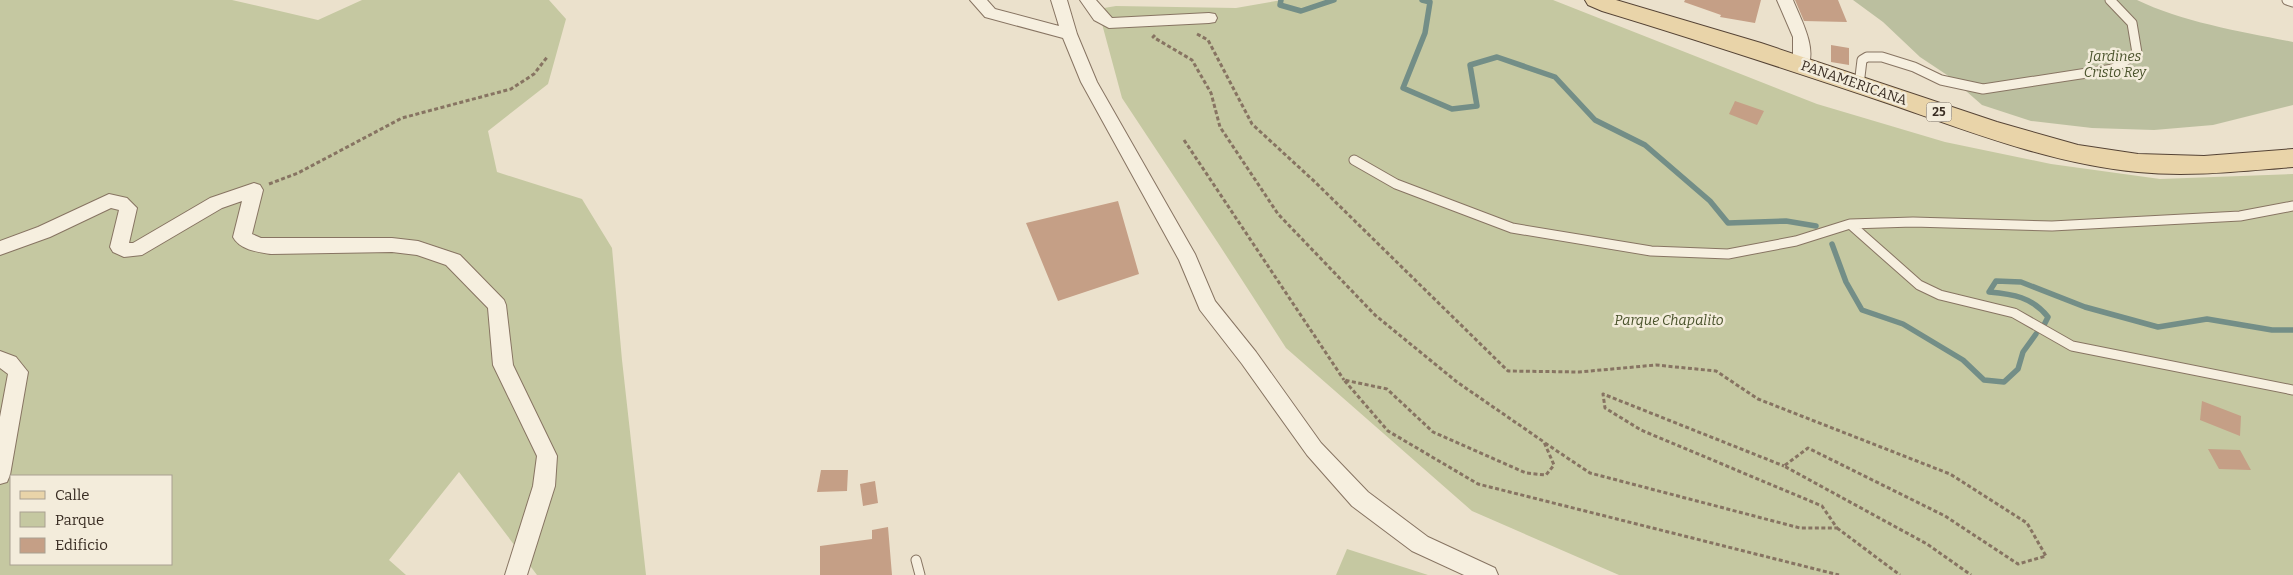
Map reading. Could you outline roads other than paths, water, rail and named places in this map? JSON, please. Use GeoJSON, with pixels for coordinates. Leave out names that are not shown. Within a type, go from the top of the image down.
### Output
{"type":"FeatureCollection","features":[{"type":"Feature","properties":{"kind":"main road","name":"PANAMERICANA"},"geometry":{"type":"LineString","coordinates":[[1606,2],[1801,64],[1990,129],[2078,154],[2138,163],[2204,165],[2293,158]]}},
{"type":"Feature","properties":{"kind":"street"},"geometry":{"type":"LineString","coordinates":[[978,0],[990,13],[1068,34]]}},
{"type":"Feature","properties":{"kind":"street"},"geometry":{"type":"LineString","coordinates":[[1059,0],[1068,34],[1089,82],[1188,260],[1208,305],[1249,358],[1314,449],[1360,499],[1420,544],[1487,575]]}},
{"type":"Feature","properties":{"kind":"street"},"geometry":{"type":"LineString","coordinates":[[1088,0],[1100,16],[1109,23],[1209,18]]}},
{"type":"Feature","properties":{"kind":"street"},"geometry":{"type":"LineString","coordinates":[[1785,0],[1801,37],[1801,64]]}},
{"type":"Feature","properties":{"kind":"street"},"geometry":{"type":"LineString","coordinates":[[0,248],[44,232],[109,201],[121,202],[128,208],[119,246],[124,250],[136,250],[216,203],[254,190],[242,237],[257,245],[271,247],[392,245],[418,248],[453,260],[497,305],[503,365],[547,456],[544,486],[528,529],[516,575]]}},
{"type":"Feature","properties":{"kind":"street"},"geometry":{"type":"LineString","coordinates":[[0,359],[18,372],[0,475]]}},
{"type":"Feature","properties":{"kind":"lane"},"geometry":{"type":"LineString","coordinates":[[1859,85],[1862,60],[1867,57],[1882,57],[1914,67],[1941,80],[1983,89],[2114,69],[2137,53],[2132,23],[2110,0]]}},
{"type":"Feature","properties":{"kind":"lane"},"geometry":{"type":"LineString","coordinates":[[2286,0],[2293,2]]}},
{"type":"Feature","properties":{"kind":"lane"},"geometry":{"type":"LineString","coordinates":[[1354,160],[1396,184],[1512,228],[1651,251],[1728,254],[1796,241],[1850,224],[1913,222],[2052,226],[2240,216],[2293,206]]}},
{"type":"Feature","properties":{"kind":"lane"},"geometry":{"type":"LineString","coordinates":[[1850,224],[1919,285],[1940,295],[2014,313],[2072,346],[2293,390]]}},
{"type":"Feature","properties":{"kind":"lane"},"geometry":{"type":"LineString","coordinates":[[916,560],[920,575]]}},
{"type":"Feature","properties":{"kind":"waterway"},"geometry":{"type":"LineString","coordinates":[[1281,0],[1280,5],[1301,11],[1334,0]]}},
{"type":"Feature","properties":{"kind":"waterway"},"geometry":{"type":"LineString","coordinates":[[1422,0],[1430,2],[1425,33],[1403,88],[1452,109],[1477,106],[1470,65],[1497,57],[1555,77],[1595,120],[1645,145],[1710,201],[1728,223],[1786,221],[1816,226]]}},
{"type":"Feature","properties":{"kind":"waterway"},"geometry":{"type":"LineString","coordinates":[[1832,244],[1846,282],[1862,310],[1903,324],[1963,360],[1984,380],[2004,382],[2018,369],[2023,352],[2036,334]]}},
{"type":"Feature","properties":{"kind":"waterway"},"geometry":{"type":"LineString","coordinates":[[2044,325],[2048,317],[2029,301],[2006,294],[1989,292],[1996,281],[2021,282],[2085,307],[2158,327],[2207,319],[2272,330],[2293,330]]}},
{"type":"Feature","properties":{"kind":"park label","name":"Jardines Cristo Rey"},"geometry":{"type":"Point","coordinates":[2115,64]}},
{"type":"Feature","properties":{"kind":"park label","name":"Parque Chapalito"},"geometry":{"type":"Point","coordinates":[1669,320]}}]}
